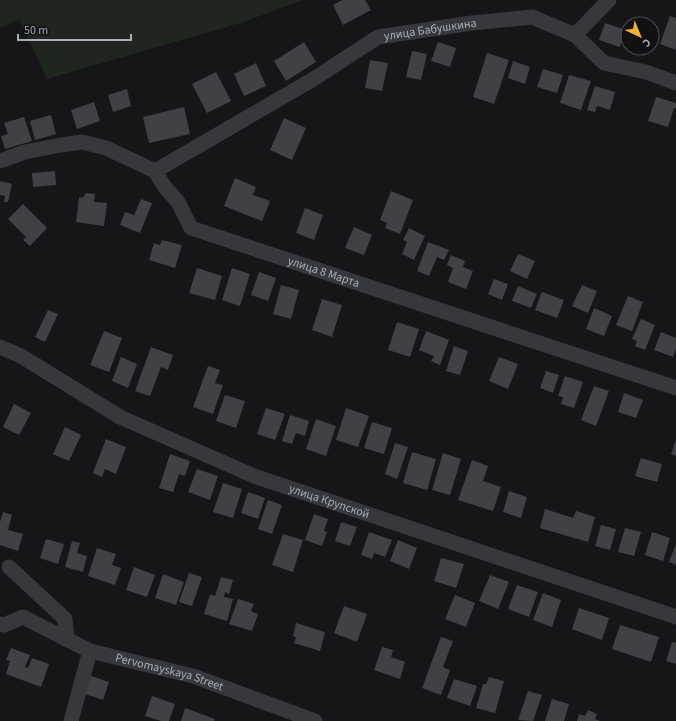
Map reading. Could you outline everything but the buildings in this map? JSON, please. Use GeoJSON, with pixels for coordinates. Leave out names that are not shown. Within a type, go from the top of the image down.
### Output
{"type":"FeatureCollection","features":[{"type":"Feature","properties":{"kind":"street"},"geometry":{"type":"LineString","coordinates":[[575,35],[609,0]]}},
{"type":"Feature","properties":{"kind":"street","name":"улица Бабушкина"},"geometry":{"type":"LineString","coordinates":[[155,171],[312,80],[378,37],[472,23],[532,17],[575,35],[604,63],[646,72],[676,83]]}},
{"type":"Feature","properties":{"kind":"street"},"geometry":{"type":"LineString","coordinates":[[0,161],[25,152],[82,142],[106,148],[155,171]]}},
{"type":"Feature","properties":{"kind":"street","name":"улица 8 Марта"},"geometry":{"type":"LineString","coordinates":[[155,171],[164,186],[178,202],[191,228],[676,388]]}},
{"type":"Feature","properties":{"kind":"street","name":"улица Крупской"},"geometry":{"type":"LineString","coordinates":[[0,347],[21,356],[120,417],[254,476],[676,617]]}},
{"type":"Feature","properties":{"kind":"street"},"geometry":{"type":"LineString","coordinates":[[9,567],[65,618],[67,640]]}},
{"type":"Feature","properties":{"kind":"street","name":"Pervomayskaya Street"},"geometry":{"type":"LineString","coordinates":[[0,624],[4,625],[23,617],[90,652],[193,676],[315,721]]}},
{"type":"Feature","properties":{"kind":"street"},"geometry":{"type":"LineString","coordinates":[[71,721],[90,652]]}},
{"type":"Feature","properties":{"kind":"shaded area"},"geometry":{"type":"Polygon","coordinates":[[[0,0],[302,0],[247,21],[47,79],[19,19],[0,28],[0,0]]]}}]}
